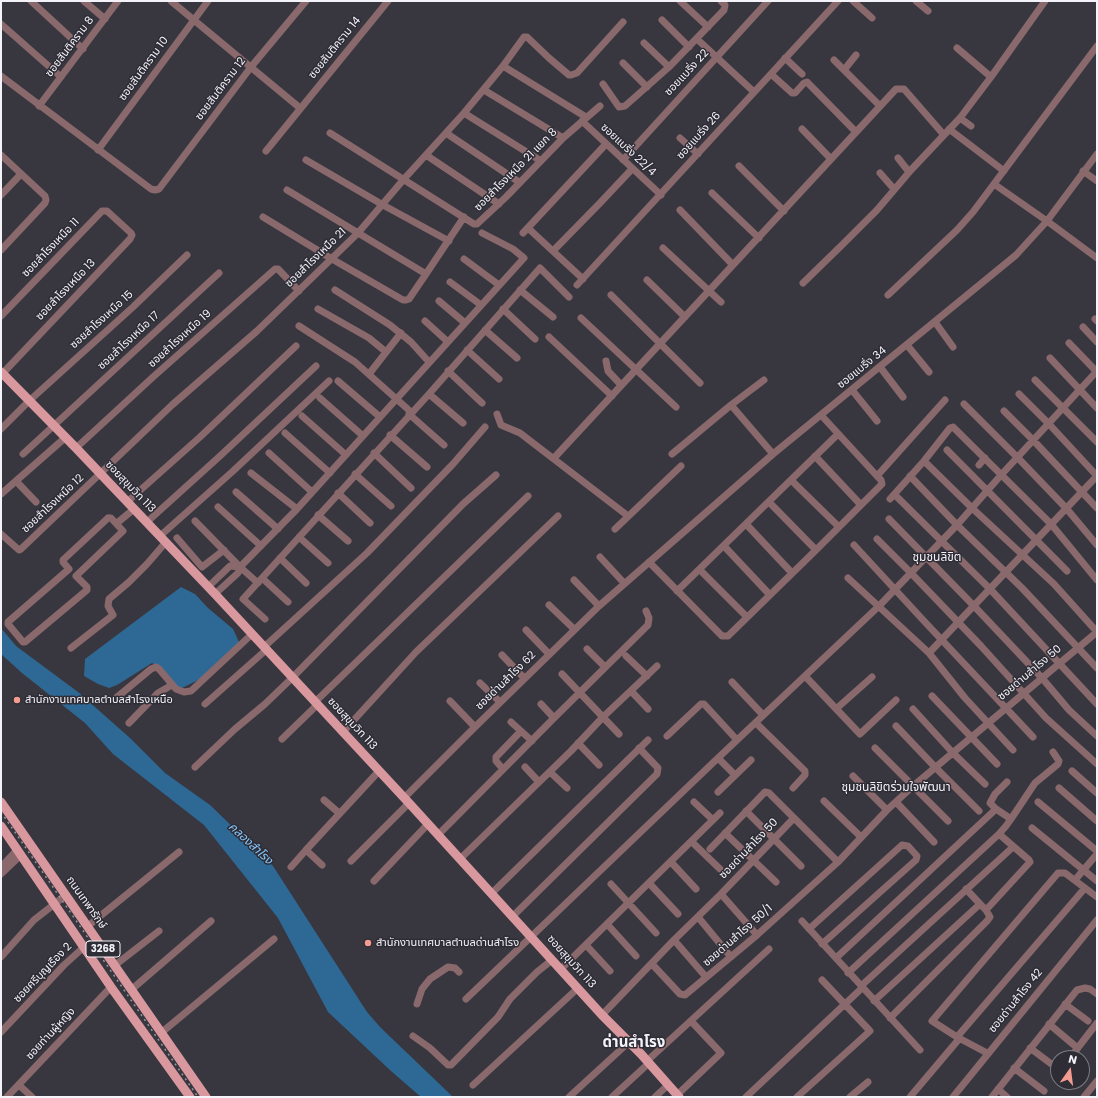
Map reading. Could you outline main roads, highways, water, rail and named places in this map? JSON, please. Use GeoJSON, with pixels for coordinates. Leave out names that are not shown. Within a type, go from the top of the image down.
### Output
{"type":"FeatureCollection","features":[{"type":"Feature","properties":{"kind":"main road","name":"ซอยสุขุมวิท 113"},"geometry":{"type":"LineString","coordinates":[[3,376],[54,425],[215,594],[380,771],[512,917],[678,1096]]}},
{"type":"Feature","properties":{"kind":"main road","name":"ถนนเทพารักษ์"},"geometry":{"type":"LineString","coordinates":[[1,802],[206,1097]]}},
{"type":"Feature","properties":{"kind":"main road","name":"3268"},"geometry":{"type":"LineString","coordinates":[[1,826],[111,987],[190,1097]]}},
{"type":"Feature","properties":{"kind":"water"},"geometry":{"type":"Polygon","coordinates":[[[181,587],[195,594],[208,608],[233,629],[239,642],[200,679],[182,688],[174,686],[166,672],[152,663],[117,685],[109,688],[84,676],[85,659],[181,587]]]}},
{"type":"Feature","properties":{"kind":"water","name":"คลองสำโรง"},"geometry":{"type":"Polygon","coordinates":[[[1,628],[16,646],[78,692],[130,738],[165,773],[210,805],[273,866],[367,1012],[380,1027],[453,1097],[421,1097],[328,1012],[278,918],[204,825],[113,754],[85,723],[22,673],[1,654],[1,628]]]}},
{"type":"Feature","properties":{"kind":"railway"},"geometry":{"type":"LineString","coordinates":[[1,812],[198,1097]]}},
{"type":"Feature","properties":{"kind":"place","name":"สำนักงานเทศบาลตำบลสำโรงเหนือ"},"geometry":{"type":"Point","coordinates":[17,700]}},
{"type":"Feature","properties":{"kind":"place","name":"สำนักงานเทศบาลตำบลด่านสำโรง"},"geometry":{"type":"Point","coordinates":[368,943]}},
{"type":"Feature","properties":{"kind":"district","name":"ชุมชนลิขิต"},"geometry":{"type":"Point","coordinates":[937,558]}},
{"type":"Feature","properties":{"kind":"district","name":"ชุมชนลิขิตร่วมใจพัฒนา"},"geometry":{"type":"Point","coordinates":[896,788]}},
{"type":"Feature","properties":{"kind":"district","name":"ด่านสำโรง"},"geometry":{"type":"Point","coordinates":[634,1043]}}]}
